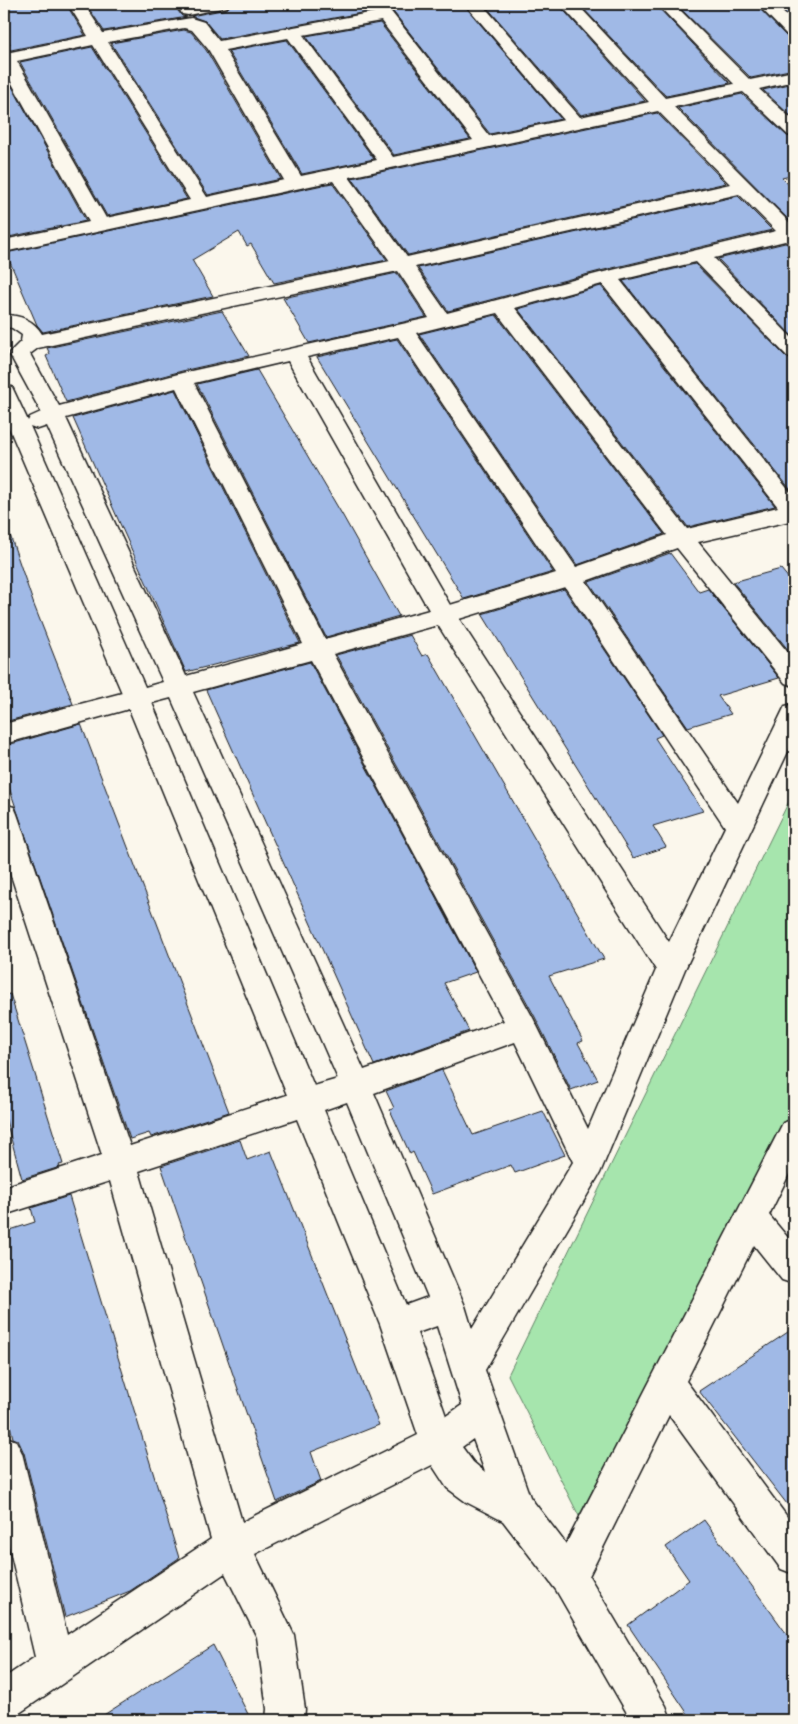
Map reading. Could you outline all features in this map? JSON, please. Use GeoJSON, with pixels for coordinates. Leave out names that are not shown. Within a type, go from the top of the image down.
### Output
{"type":"FeatureCollection","features":[{"type":"Feature","properties":{"kind":"street"},"geometry":{"type":"LineString","coordinates":[[76,4],[96,39],[201,202]]}},
{"type":"Feature","properties":{"kind":"street"},"geometry":{"type":"LineString","coordinates":[[100,224],[4,57],[96,39],[221,4]]}},
{"type":"Feature","properties":{"kind":"street"},"geometry":{"type":"LineString","coordinates":[[473,4],[576,124]]}},
{"type":"Feature","properties":{"kind":"street"},"geometry":{"type":"LineString","coordinates":[[568,4],[661,104],[742,187],[793,235]]}},
{"type":"Feature","properties":{"kind":"street"},"geometry":{"type":"LineString","coordinates":[[665,4],[746,86],[794,131]]}},
{"type":"Feature","properties":{"kind":"street"},"geometry":{"type":"LineString","coordinates":[[765,4],[794,32]]}},
{"type":"Feature","properties":{"kind":"street"},"geometry":{"type":"LineString","coordinates":[[215,47],[293,32],[381,9],[484,142]]}},
{"type":"Feature","properties":{"kind":"street"},"geometry":{"type":"LineString","coordinates":[[187,12],[215,47],[295,182]]}},
{"type":"Feature","properties":{"kind":"street"},"geometry":{"type":"LineString","coordinates":[[293,32],[389,164]]}},
{"type":"Feature","properties":{"kind":"street"},"geometry":{"type":"LineString","coordinates":[[4,246],[201,202],[338,175],[794,76]]}},
{"type":"Feature","properties":{"kind":"street"},"geometry":{"type":"LineString","coordinates":[[398,258],[729,172]]}},
{"type":"Feature","properties":{"kind":"street"},"geometry":{"type":"LineString","coordinates":[[338,175],[442,321]]}},
{"type":"Feature","properties":{"kind":"street"},"geometry":{"type":"LineString","coordinates":[[16,337],[742,187]]}},
{"type":"Feature","properties":{"kind":"street"},"geometry":{"type":"LineString","coordinates":[[12,432],[53,415],[182,380],[294,353],[442,321],[607,277],[793,235]]}},
{"type":"Feature","properties":{"kind":"street"},"geometry":{"type":"LineString","coordinates":[[701,256],[794,352]]}},
{"type":"Feature","properties":{"kind":"street"},"geometry":{"type":"LineString","coordinates":[[4,734],[444,615],[571,576],[682,538],[794,512],[607,277]]}},
{"type":"Feature","properties":{"kind":"street"},"geometry":{"type":"LineString","coordinates":[[4,299],[16,337],[179,688],[356,1086],[448,1306],[481,1412],[516,1508],[569,1577],[652,1720]]}},
{"type":"Feature","properties":{"kind":"street"},"geometry":{"type":"LineString","coordinates":[[501,304],[682,538],[794,676]]}},
{"type":"Feature","properties":{"kind":"street"},"geometry":{"type":"LineString","coordinates":[[403,329],[739,826]]}},
{"type":"Feature","properties":{"kind":"street"},"geometry":{"type":"LineString","coordinates":[[294,353],[444,615],[671,969]]}},
{"type":"Feature","properties":{"kind":"street"},"geometry":{"type":"LineString","coordinates":[[182,380],[318,650],[523,1027],[589,1163]]}},
{"type":"Feature","properties":{"kind":"street"},"geometry":{"type":"LineString","coordinates":[[4,392],[12,432],[138,697],[397,1324],[438,1443],[460,1474],[479,1489],[516,1508]]}},
{"type":"Feature","properties":{"kind":"street"},"geometry":{"type":"LineString","coordinates":[[467,1368],[589,1163],[671,969],[794,713]]}},
{"type":"Feature","properties":{"kind":"street"},"geometry":{"type":"LineString","coordinates":[[4,814],[120,1161],[231,1547],[254,1590],[274,1634],[286,1709],[285,1720]]}},
{"type":"Feature","properties":{"kind":"street"},"geometry":{"type":"LineString","coordinates":[[4,1201],[120,1161],[356,1086],[523,1027]]}},
{"type":"Feature","properties":{"kind":"street"},"geometry":{"type":"LineString","coordinates":[[569,1577],[794,1133]]}},
{"type":"Feature","properties":{"kind":"street"},"geometry":{"type":"LineString","coordinates":[[752,1218],[794,1269]]}},
{"type":"Feature","properties":{"kind":"street"},"geometry":{"type":"LineString","coordinates":[[397,1324],[448,1306]]}},
{"type":"Feature","properties":{"kind":"street"},"geometry":{"type":"LineString","coordinates":[[667,1384],[794,1556]]}},
{"type":"Feature","properties":{"kind":"street"},"geometry":{"type":"LineString","coordinates":[[4,1700],[231,1547],[438,1443],[481,1412]]}},
{"type":"Feature","properties":{"kind":"street"},"geometry":{"type":"LineString","coordinates":[[4,1453],[56,1665]]}},
{"type":"Feature","properties":{"kind":"green space"},"geometry":{"type":"Polygon","coordinates":[[[794,791],[794,1111],[579,1516],[508,1375],[794,791]]]}},
{"type":"Feature","properties":{"kind":"building"},"geometry":{"type":"Polygon","coordinates":[[[4,4],[66,4],[85,35],[11,50],[4,47],[4,45],[10,44],[4,30],[4,4]]]}},
{"type":"Feature","properties":{"kind":"building"},"geometry":{"type":"Polygon","coordinates":[[[86,4],[184,4],[180,5],[178,11],[182,16],[187,17],[104,31],[86,4]]]}},
{"type":"Feature","properties":{"kind":"building"},"geometry":{"type":"Polygon","coordinates":[[[231,4],[367,4],[372,11],[220,39],[205,21],[191,16],[227,9],[231,4]]]}},
{"type":"Feature","properties":{"kind":"building"},"geometry":{"type":"Polygon","coordinates":[[[387,4],[463,4],[561,119],[490,134],[387,4]]]}},
{"type":"Feature","properties":{"kind":"building"},"geometry":{"type":"Polygon","coordinates":[[[484,4],[558,4],[645,101],[581,115],[484,4]]]}},
{"type":"Feature","properties":{"kind":"building"},"geometry":{"type":"Polygon","coordinates":[[[579,4],[655,4],[730,83],[666,96],[579,4]]]}},
{"type":"Feature","properties":{"kind":"building"},"geometry":{"type":"Polygon","coordinates":[[[676,4],[755,4],[787,37],[794,39],[794,69],[751,78],[676,4]]]}},
{"type":"Feature","properties":{"kind":"building"},"geometry":{"type":"Polygon","coordinates":[[[776,4],[794,4],[794,21],[776,4]]]}},
{"type":"Feature","properties":{"kind":"building"},"geometry":{"type":"Polygon","coordinates":[[[380,23],[470,139],[394,155],[306,36],[380,23]]]}},
{"type":"Feature","properties":{"kind":"building"},"geometry":{"type":"Polygon","coordinates":[[[184,30],[191,32],[206,50],[281,179],[208,195],[111,43],[184,30]]]}},
{"type":"Feature","properties":{"kind":"building"},"geometry":{"type":"Polygon","coordinates":[[[287,40],[374,159],[302,174],[228,51],[287,40]]]}},
{"type":"Feature","properties":{"kind":"building"},"geometry":{"type":"Polygon","coordinates":[[[92,47],[187,199],[107,216],[20,62],[92,47]]]}},
{"type":"Feature","properties":{"kind":"building"},"geometry":{"type":"Polygon","coordinates":[[[4,72],[86,221],[4,238],[4,178],[9,177],[4,166],[4,72]]]}},
{"type":"Feature","properties":{"kind":"building"},"geometry":{"type":"Polygon","coordinates":[[[794,83],[794,119],[763,90],[794,83]]]}},
{"type":"Feature","properties":{"kind":"building"},"geometry":{"type":"Polygon","coordinates":[[[742,94],[787,136],[794,138],[794,175],[782,178],[794,190],[794,225],[678,108],[742,94]]]}},
{"type":"Feature","properties":{"kind":"building"},"geometry":{"type":"Polygon","coordinates":[[[657,113],[726,183],[408,255],[352,178],[657,113]]]}},
{"type":"Feature","properties":{"kind":"building"},"geometry":{"type":"Polygon","coordinates":[[[332,183],[387,260],[274,283],[251,244],[247,246],[239,232],[192,260],[213,296],[43,332],[37,325],[6,253],[332,183]]]}},
{"type":"Feature","properties":{"kind":"building"},"geometry":{"type":"Polygon","coordinates":[[[738,196],[772,230],[600,271],[448,311],[418,268],[738,196]]]}},
{"type":"Feature","properties":{"kind":"building"},"geometry":{"type":"Polygon","coordinates":[[[785,243],[794,247],[794,338],[718,259],[785,243]]]}},
{"type":"Feature","properties":{"kind":"building"},"geometry":{"type":"Polygon","coordinates":[[[695,264],[786,357],[794,360],[794,494],[623,281],[695,264]]]}},
{"type":"Feature","properties":{"kind":"building"},"geometry":{"type":"Polygon","coordinates":[[[397,273],[426,317],[309,343],[283,298],[397,273]]]}},
{"type":"Feature","properties":{"kind":"building"},"geometry":{"type":"Polygon","coordinates":[[[601,286],[775,506],[688,527],[518,309],[601,286]]]}},
{"type":"Feature","properties":{"kind":"building"},"geometry":{"type":"Polygon","coordinates":[[[222,311],[249,356],[182,371],[66,402],[46,356],[50,354],[47,348],[222,311]]]}},
{"type":"Feature","properties":{"kind":"building"},"geometry":{"type":"Polygon","coordinates":[[[496,315],[664,534],[577,565],[419,334],[496,315]]]}},
{"type":"Feature","properties":{"kind":"building"},"geometry":{"type":"Polygon","coordinates":[[[397,339],[553,572],[464,599],[317,357],[397,339]]]}},
{"type":"Feature","properties":{"kind":"building"},"geometry":{"type":"Polygon","coordinates":[[[257,370],[399,616],[326,637],[197,384],[257,370]]]}},
{"type":"Feature","properties":{"kind":"building"},"geometry":{"type":"Polygon","coordinates":[[[175,390],[300,643],[186,672],[73,418],[175,390]]]}},
{"type":"Feature","properties":{"kind":"building"},"geometry":{"type":"Polygon","coordinates":[[[9,532],[34,605],[73,704],[4,722],[4,533],[9,532]]]}},
{"type":"Feature","properties":{"kind":"building"},"geometry":{"type":"Polygon","coordinates":[[[670,553],[699,592],[708,589],[779,678],[718,696],[731,714],[688,727],[589,582],[670,553]]]}},
{"type":"Feature","properties":{"kind":"building"},"geometry":{"type":"Polygon","coordinates":[[[781,569],[794,585],[794,657],[733,582],[781,569]]]}},
{"type":"Feature","properties":{"kind":"building"},"geometry":{"type":"Polygon","coordinates":[[[564,589],[662,735],[655,738],[703,811],[653,826],[666,847],[633,858],[482,614],[564,589]]]}},
{"type":"Feature","properties":{"kind":"building"},"geometry":{"type":"Polygon","coordinates":[[[410,635],[422,656],[428,654],[604,959],[549,976],[583,1041],[578,1043],[598,1080],[571,1090],[535,1017],[336,655],[410,635]]]}},
{"type":"Feature","properties":{"kind":"building"},"geometry":{"type":"Polygon","coordinates":[[[310,662],[476,972],[444,983],[469,1031],[374,1065],[206,690],[310,662]]]}},
{"type":"Feature","properties":{"kind":"building"},"geometry":{"type":"Polygon","coordinates":[[[81,724],[229,1112],[151,1137],[149,1133],[130,1139],[4,773],[4,746],[81,724]]]}},
{"type":"Feature","properties":{"kind":"building"},"geometry":{"type":"Polygon","coordinates":[[[10,994],[63,1164],[59,1165],[60,1167],[22,1179],[4,1113],[4,995],[10,994]]]}},
{"type":"Feature","properties":{"kind":"building"},"geometry":{"type":"Polygon","coordinates":[[[442,1070],[473,1135],[543,1111],[565,1155],[515,1173],[511,1165],[432,1194],[413,1152],[410,1154],[390,1110],[394,1108],[386,1091],[442,1070]]]}},
{"type":"Feature","properties":{"kind":"building"},"geometry":{"type":"Polygon","coordinates":[[[240,1140],[247,1160],[271,1151],[379,1425],[311,1452],[321,1481],[277,1502],[161,1166],[240,1140]]]}},
{"type":"Feature","properties":{"kind":"building"},"geometry":{"type":"Polygon","coordinates":[[[69,1196],[179,1558],[130,1591],[65,1617],[24,1453],[18,1440],[13,1438],[4,1401],[4,1232],[35,1222],[31,1208],[69,1196]]]}},
{"type":"Feature","properties":{"kind":"building"},"geometry":{"type":"Polygon","coordinates":[[[794,1328],[794,1513],[699,1391],[794,1328]]]}},
{"type":"Feature","properties":{"kind":"building"},"geometry":{"type":"Polygon","coordinates":[[[704,1520],[794,1644],[794,1720],[692,1720],[628,1625],[689,1580],[666,1547],[704,1520]]]}},
{"type":"Feature","properties":{"kind":"building"},"geometry":{"type":"Polygon","coordinates":[[[213,1645],[251,1720],[96,1720],[213,1645]]]}}]}
